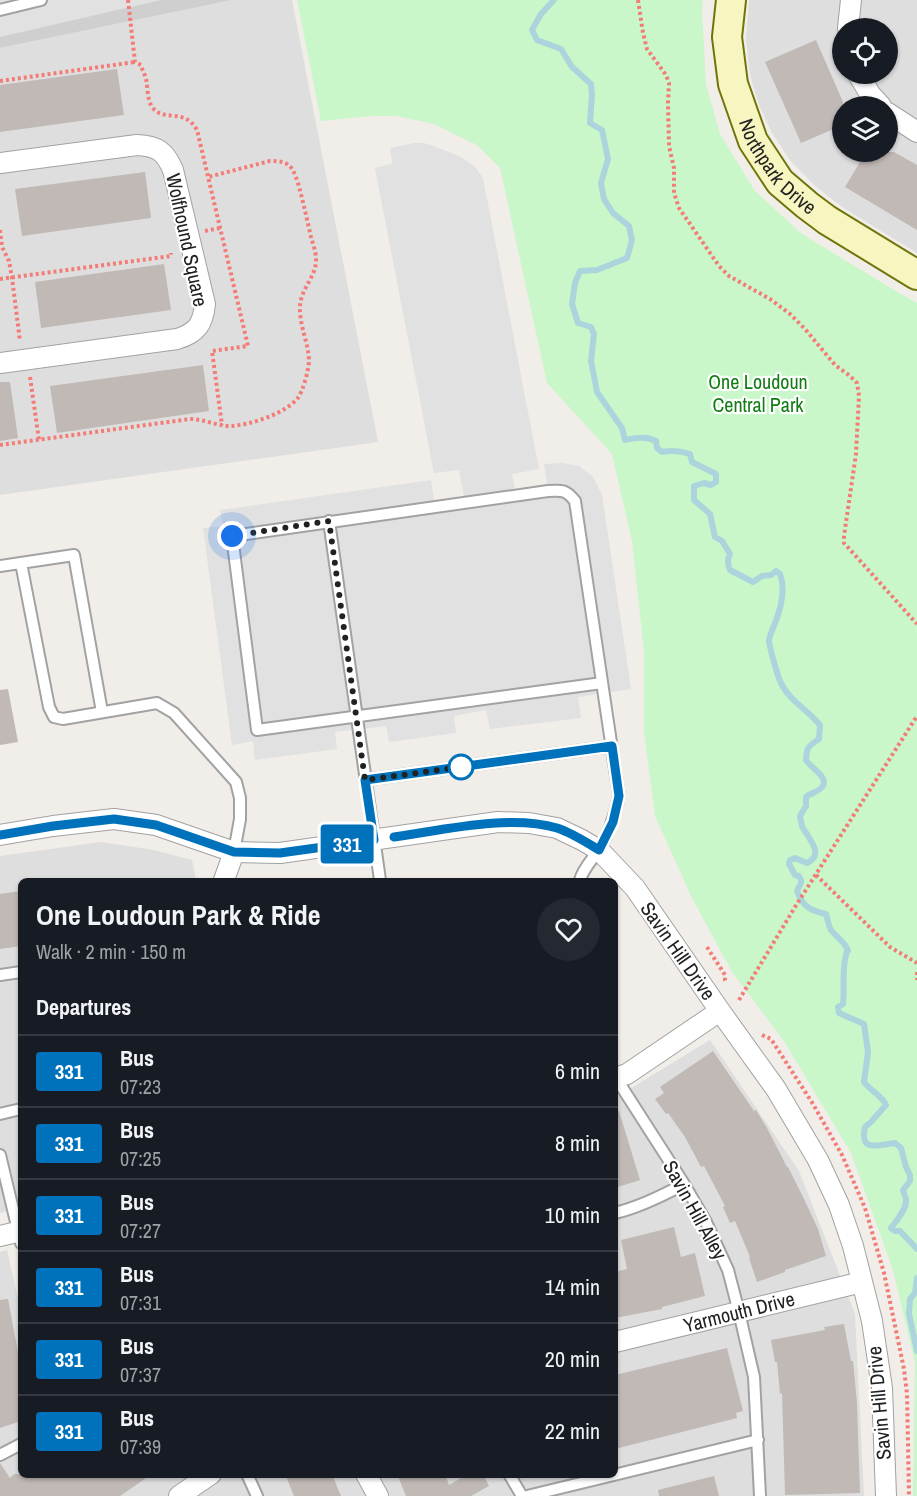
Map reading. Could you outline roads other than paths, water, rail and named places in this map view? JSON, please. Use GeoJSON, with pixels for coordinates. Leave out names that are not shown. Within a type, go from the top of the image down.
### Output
{"type":"FeatureCollection","features":[{"type":"Feature","properties":{"kind":"street","name":"Northpark Drive"},"geometry":{"type":"LineString","coordinates":[[731,0],[727,37],[734,84],[753,141],[780,182],[827,220],[917,275]]}},
{"type":"Feature","properties":{"kind":"street"},"geometry":{"type":"LineString","coordinates":[[849,18],[851,0]]}},
{"type":"Feature","properties":{"kind":"street"},"geometry":{"type":"LineString","coordinates":[[898,120],[917,132]]}},
{"type":"Feature","properties":{"kind":"street","name":"Wolfhound Square"},"geometry":{"type":"LineString","coordinates":[[0,163],[137,145],[153,147],[162,152],[169,160],[173,170],[205,304],[202,320],[192,333],[177,339],[0,363]]}},
{"type":"Feature","properties":{"kind":"street","name":"Savin Hill Drive"},"geometry":{"type":"LineString","coordinates":[[0,835],[114,819],[156,825],[234,852],[280,853],[498,822],[529,823],[557,828],[599,850],[635,888],[776,1089],[818,1160],[839,1204],[853,1246],[872,1322],[882,1388],[886,1496]]}},
{"type":"Feature","properties":{"kind":"street"},"geometry":{"type":"LineString","coordinates":[[225,878],[234,852]]}},
{"type":"Feature","properties":{"kind":"street"},"geometry":{"type":"LineString","coordinates":[[618,1077],[627,1074],[720,1011]]}},
{"type":"Feature","properties":{"kind":"street","name":"Yarmouth Drive"},"geometry":{"type":"LineString","coordinates":[[618,1341],[862,1282]]}},
{"type":"Feature","properties":{"kind":"street"},"geometry":{"type":"LineString","coordinates":[[179,1496],[206,1478]]}},
{"type":"Feature","properties":{"kind":"street"},"geometry":{"type":"LineString","coordinates":[[368,1478],[378,1496]]}},
{"type":"Feature","properties":{"kind":"lane"},"geometry":{"type":"LineString","coordinates":[[0,10],[41,0]]}},
{"type":"Feature","properties":{"kind":"lane"},"geometry":{"type":"LineString","coordinates":[[581,878],[599,850],[613,822],[619,796],[575,501],[568,492],[548,491],[232,536],[257,730],[602,683]]}},
{"type":"Feature","properties":{"kind":"lane"},"geometry":{"type":"LineString","coordinates":[[329,521],[380,878]]}},
{"type":"Feature","properties":{"kind":"lane"},"geometry":{"type":"LineString","coordinates":[[0,566],[74,555],[102,712]]}},
{"type":"Feature","properties":{"kind":"lane"},"geometry":{"type":"LineString","coordinates":[[21,563],[50,707],[54,717],[63,718],[157,703],[174,712],[236,782],[240,798],[240,819],[234,852]]}},
{"type":"Feature","properties":{"kind":"lane"},"geometry":{"type":"LineString","coordinates":[[365,780],[612,746]]}},
{"type":"Feature","properties":{"kind":"lane"},"geometry":{"type":"LineString","coordinates":[[0,975],[18,972]]}},
{"type":"Feature","properties":{"kind":"lane","name":"Savin Hill Alley"},"geometry":{"type":"LineString","coordinates":[[618,1083],[684,1184],[706,1222],[728,1270],[754,1377],[760,1496]]}},
{"type":"Feature","properties":{"kind":"lane"},"geometry":{"type":"LineString","coordinates":[[0,1114],[18,1110]]}},
{"type":"Feature","properties":{"kind":"lane"},"geometry":{"type":"LineString","coordinates":[[0,1155],[15,1235]]}},
{"type":"Feature","properties":{"kind":"lane"},"geometry":{"type":"LineString","coordinates":[[618,1212],[657,1198],[684,1184]]}},
{"type":"Feature","properties":{"kind":"lane"},"geometry":{"type":"LineString","coordinates":[[618,1474],[758,1440]]}},
{"type":"Feature","properties":{"kind":"lane"},"geometry":{"type":"LineString","coordinates":[[0,1455],[18,1445]]}},
{"type":"Feature","properties":{"kind":"lane"},"geometry":{"type":"LineString","coordinates":[[249,1478],[256,1496]]}},
{"type":"Feature","properties":{"kind":"lane"},"geometry":{"type":"LineString","coordinates":[[511,1478],[522,1496]]}},
{"type":"Feature","properties":{"kind":"lane"},"geometry":{"type":"LineString","coordinates":[[527,1496],[601,1478]]}},
{"type":"Feature","properties":{"kind":"waterway"},"geometry":{"type":"LineString","coordinates":[[554,0],[541,14],[532,30],[537,40],[561,49],[572,67],[591,84],[590,123],[602,130],[608,159],[601,183],[604,199],[613,213],[629,226],[632,240],[627,258],[597,270],[580,271],[575,283],[572,304],[578,323],[591,327],[594,334],[591,361],[597,392],[622,428],[625,440],[652,439],[656,441],[657,448],[662,452],[676,451],[690,454],[692,462],[716,474],[716,482],[711,485],[704,483],[694,486],[694,500],[710,514],[715,537],[722,541],[730,554],[728,558],[730,570],[753,582],[776,571],[780,574],[783,586],[782,599],[769,641],[777,673],[784,688],[820,725],[819,739],[809,747],[806,760],[824,780],[819,790],[806,797],[806,806],[800,816],[815,855],[807,863],[795,858],[790,860],[789,864],[801,880],[797,891],[804,904],[826,914],[831,930],[848,951],[844,964],[843,1004],[838,1007],[839,1013],[864,1024],[868,1052],[864,1082],[886,1105],[865,1127],[865,1141],[871,1146],[895,1143],[901,1148],[910,1181],[903,1190],[906,1199],[905,1207],[891,1228],[900,1231],[917,1249]]}},
{"type":"Feature","properties":{"kind":"waterway"},"geometry":{"type":"LineString","coordinates":[[917,1278],[915,1293],[910,1299],[909,1314],[917,1351]]}},
{"type":"Feature","properties":{"kind":"park label","name":"One Loudoun Central Park"},"geometry":{"type":"Point","coordinates":[758,394]}}]}
